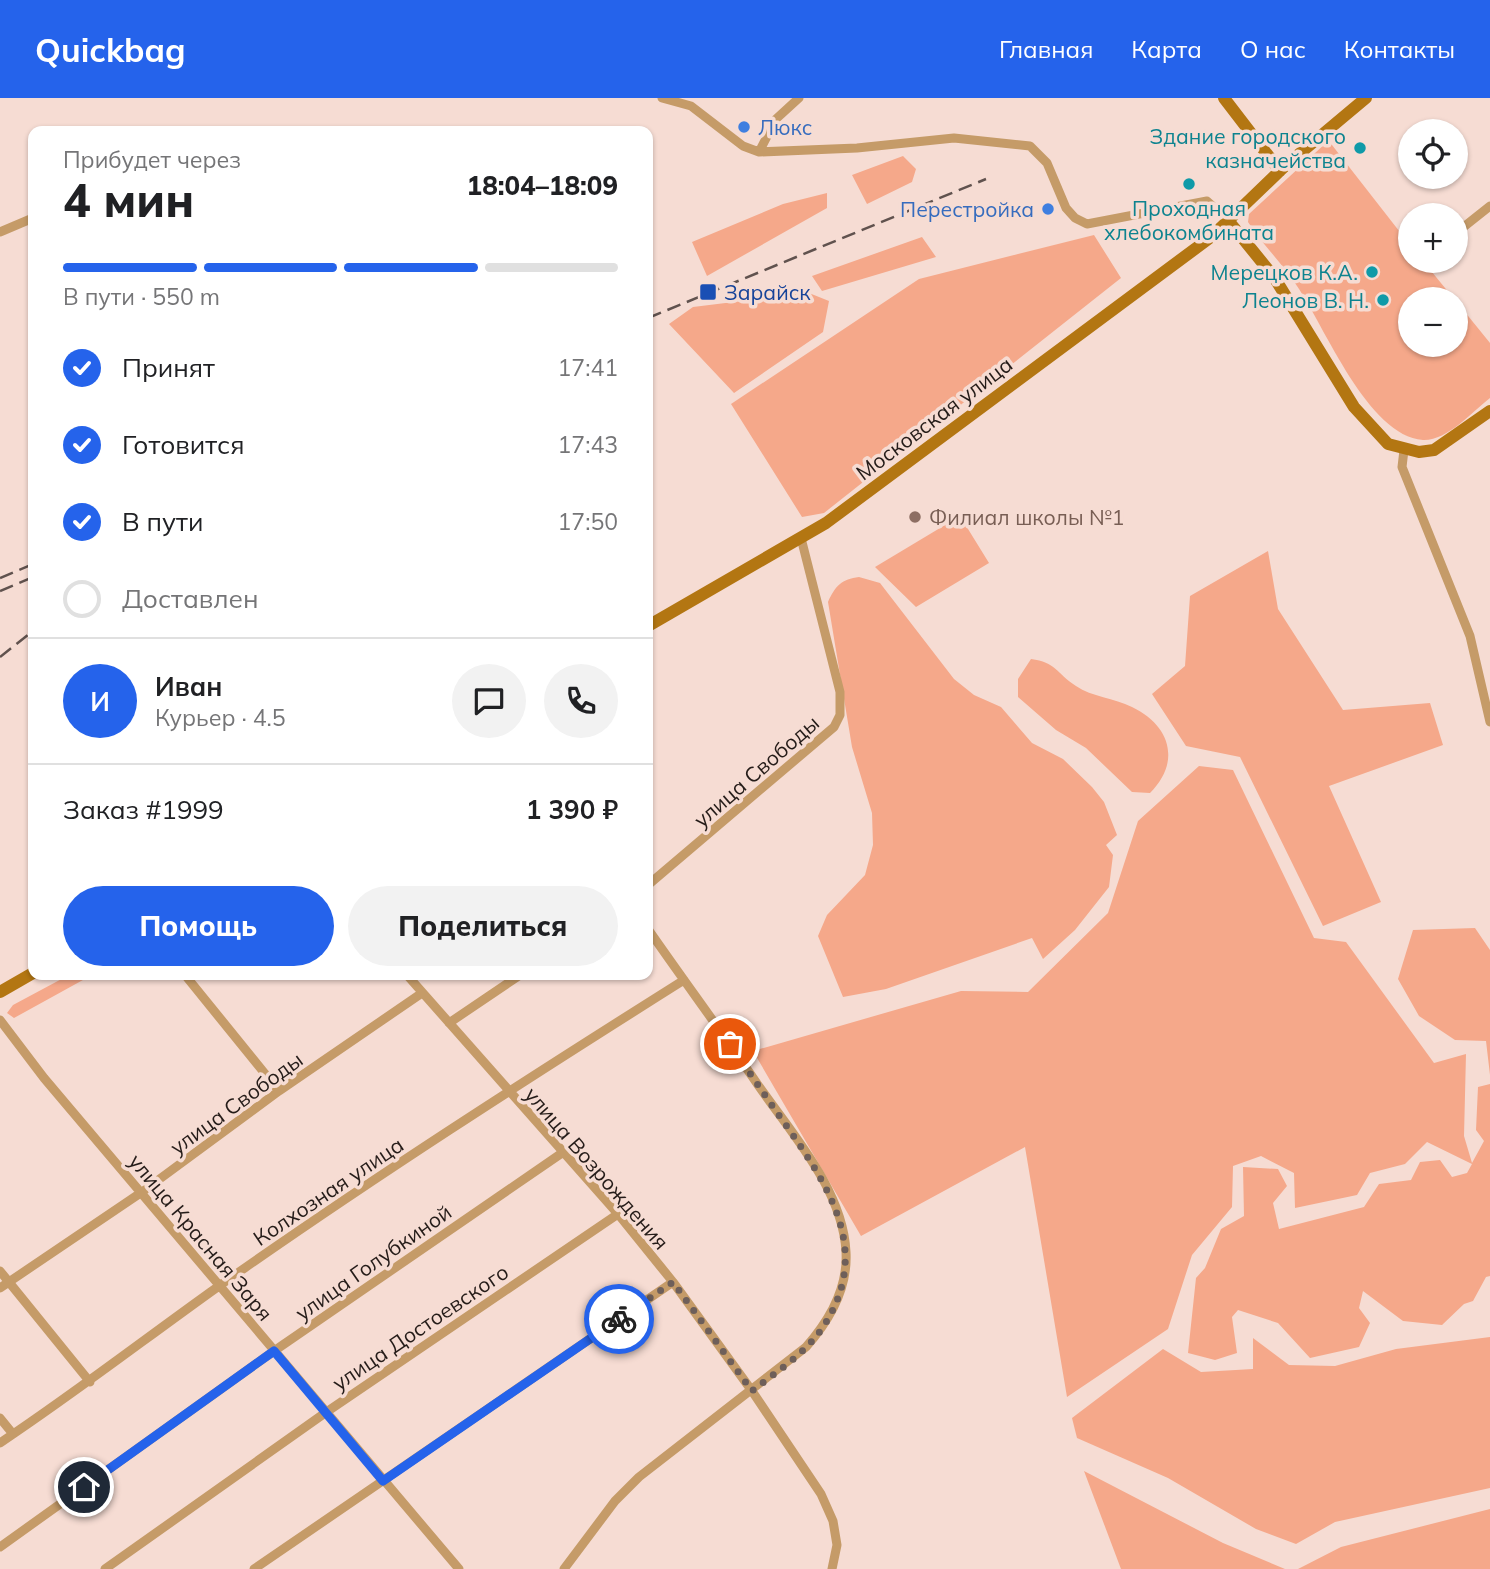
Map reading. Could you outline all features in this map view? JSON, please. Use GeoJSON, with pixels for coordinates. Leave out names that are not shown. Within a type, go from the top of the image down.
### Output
{"type":"FeatureCollection","features":[{"type":"Feature","properties":{"kind":"main road"},"geometry":{"type":"LineString","coordinates":[[1224,98],[1280,171]]}},
{"type":"Feature","properties":{"kind":"main road","name":"Московская улица"},"geometry":{"type":"LineString","coordinates":[[653,623],[801,538],[1211,237],[1280,171],[1366,98]]}},
{"type":"Feature","properties":{"kind":"main road"},"geometry":{"type":"LineString","coordinates":[[1227,219],[1274,277],[1354,407],[1388,444],[1404,450],[1434,450],[1490,411]]}},
{"type":"Feature","properties":{"kind":"main road"},"geometry":{"type":"LineString","coordinates":[[0,992],[28,976]]}},
{"type":"Feature","properties":{"kind":"street"},"geometry":{"type":"LineString","coordinates":[[662,98],[691,106],[743,146],[759,152],[858,148],[954,138],[1012,142],[1037,150],[1047,163],[1066,208],[1074,218],[1087,224],[1207,201],[1227,219]]}},
{"type":"Feature","properties":{"kind":"street"},"geometry":{"type":"LineString","coordinates":[[759,152],[776,118],[799,98]]}},
{"type":"Feature","properties":{"kind":"street"},"geometry":{"type":"LineString","coordinates":[[1468,223],[1490,206]]}},
{"type":"Feature","properties":{"kind":"street"},"geometry":{"type":"LineString","coordinates":[[0,232],[28,220]]}},
{"type":"Feature","properties":{"kind":"street"},"geometry":{"type":"LineString","coordinates":[[1404,450],[1402,467],[1470,636],[1490,722]]}},
{"type":"Feature","properties":{"kind":"street","name":"улица Свободы"},"geometry":{"type":"LineString","coordinates":[[653,881],[834,727],[840,715],[840,692],[801,538]]}},
{"type":"Feature","properties":{"kind":"street"},"geometry":{"type":"LineString","coordinates":[[564,1569],[615,1501],[639,1477],[806,1347],[823,1328],[835,1305],[845,1272],[844,1234],[831,1196],[805,1153],[653,936]]}},
{"type":"Feature","properties":{"kind":"street"},"geometry":{"type":"LineString","coordinates":[[190,980],[279,1091]]}},
{"type":"Feature","properties":{"kind":"street","name":"улица Возрождения"},"geometry":{"type":"LineString","coordinates":[[411,980],[618,1214],[673,1282],[752,1391],[821,1493],[833,1521],[837,1545],[832,1569]]}},
{"type":"Feature","properties":{"kind":"street"},"geometry":{"type":"LineString","coordinates":[[449,1023],[513,980]]}},
{"type":"Feature","properties":{"kind":"street","name":"Колхозная улица"},"geometry":{"type":"LineString","coordinates":[[0,1443],[90,1382],[219,1286],[508,1092],[684,980]]}},
{"type":"Feature","properties":{"kind":"street","name":"улица Свободы"},"geometry":{"type":"LineString","coordinates":[[0,1288],[142,1192],[279,1091],[422,993]]}},
{"type":"Feature","properties":{"kind":"street","name":"улица Красная Заря"},"geometry":{"type":"LineString","coordinates":[[0,1020],[44,1079],[142,1192],[324,1413],[459,1569]]}},
{"type":"Feature","properties":{"kind":"street","name":"улица Голубкиной"},"geometry":{"type":"LineString","coordinates":[[0,1547],[274,1351],[562,1153]]}},
{"type":"Feature","properties":{"kind":"street","name":"улица Достоевского"},"geometry":{"type":"LineString","coordinates":[[105,1569],[324,1413],[618,1214]]}},
{"type":"Feature","properties":{"kind":"street"},"geometry":{"type":"LineString","coordinates":[[0,1270],[90,1382]]}},
{"type":"Feature","properties":{"kind":"street"},"geometry":{"type":"LineString","coordinates":[[254,1569],[673,1282]]}},
{"type":"Feature","properties":{"kind":"street"},"geometry":{"type":"LineString","coordinates":[[0,1418],[13,1434]]}},
{"type":"Feature","properties":{"kind":"shaded area"},"geometry":{"type":"Polygon","coordinates":[[[1327,142],[1332,145],[1398,230],[1398,273],[1433,273],[1444,287],[1398,287],[1398,357],[1468,357],[1468,316],[1490,343],[1490,398],[1459,425],[1432,439],[1423,440],[1403,434],[1384,420],[1350,377],[1297,286],[1248,222],[1249,214],[1327,142]]]}},
{"type":"Feature","properties":{"kind":"shaded area"},"geometry":{"type":"Polygon","coordinates":[[[903,156],[916,169],[912,182],[867,204],[852,175],[903,156]]]}},
{"type":"Feature","properties":{"kind":"shaded area"},"geometry":{"type":"Polygon","coordinates":[[[827,193],[827,208],[707,276],[692,242],[783,204],[827,193]]]}},
{"type":"Feature","properties":{"kind":"shaded area"},"geometry":{"type":"Polygon","coordinates":[[[1094,235],[1121,278],[824,513],[802,517],[731,404],[919,279],[1094,235]]]}},
{"type":"Feature","properties":{"kind":"shaded area"},"geometry":{"type":"Polygon","coordinates":[[[922,237],[936,257],[822,291],[812,276],[922,237]]]}},
{"type":"Feature","properties":{"kind":"shaded area"},"geometry":{"type":"Polygon","coordinates":[[[787,290],[809,293],[829,301],[823,332],[734,393],[669,324],[693,307],[765,298],[787,290]]]}},
{"type":"Feature","properties":{"kind":"shaded area"},"geometry":{"type":"Polygon","coordinates":[[[960,516],[989,563],[916,607],[875,567],[960,516]]]}},
{"type":"Feature","properties":{"kind":"shaded area"},"geometry":{"type":"Polygon","coordinates":[[[1268,551],[1278,609],[1343,710],[1430,703],[1443,745],[1329,786],[1381,902],[1323,926],[1240,757],[1186,746],[1152,694],[1185,666],[1190,596],[1268,551]]]}},
{"type":"Feature","properties":{"kind":"shaded area"},"geometry":{"type":"Polygon","coordinates":[[[859,577],[880,583],[954,679],[974,695],[1001,707],[1032,743],[1063,759],[1104,802],[1117,835],[1106,845],[1113,855],[1109,887],[1075,930],[1043,959],[1032,938],[886,989],[843,997],[818,936],[827,915],[865,875],[873,845],[872,813],[852,747],[828,602],[840,584],[859,577]]]}},
{"type":"Feature","properties":{"kind":"shaded area"},"geometry":{"type":"Polygon","coordinates":[[[1031,659],[1051,665],[1082,690],[1132,707],[1156,724],[1163,734],[1168,757],[1160,781],[1150,793],[1132,792],[1086,748],[1056,730],[1018,697],[1018,679],[1031,659]]]}},
{"type":"Feature","properties":{"kind":"shaded area"},"geometry":{"type":"Polygon","coordinates":[[[1199,766],[1233,770],[1314,938],[1346,942],[1434,1063],[1466,1054],[1464,1136],[1472,1163],[1484,1141],[1476,1130],[1478,1087],[1490,1084],[1490,1276],[1486,1277],[1473,1301],[1464,1304],[1442,1325],[1403,1321],[1363,1291],[1359,1308],[1370,1323],[1359,1347],[1310,1358],[1278,1323],[1238,1310],[1232,1317],[1237,1353],[1215,1360],[1188,1353],[1196,1278],[1205,1268],[1221,1229],[1244,1216],[1243,1167],[1278,1169],[1287,1186],[1273,1203],[1279,1229],[1364,1207],[1379,1184],[1411,1180],[1420,1162],[1440,1160],[1452,1177],[1467,1173],[1472,1164],[1427,1142],[1405,1164],[1370,1173],[1357,1195],[1295,1208],[1294,1173],[1261,1156],[1233,1166],[1232,1207],[1192,1255],[1168,1329],[1067,1397],[1025,1147],[861,1236],[753,1051],[961,991],[1028,992],[1108,913],[1138,821],[1199,766]]]}},
{"type":"Feature","properties":{"kind":"shaded area"},"geometry":{"type":"Polygon","coordinates":[[[1475,928],[1490,950],[1490,1075],[1486,1041],[1455,1040],[1419,1016],[1398,979],[1413,930],[1475,928]]]}},
{"type":"Feature","properties":{"kind":"shaded area"},"geometry":{"type":"Polygon","coordinates":[[[60,980],[83,980],[14,1018],[7,1013],[13,1005],[60,980]]]}},
{"type":"Feature","properties":{"kind":"shaded area"},"geometry":{"type":"Polygon","coordinates":[[[1490,1337],[1490,1488],[1335,1522],[1296,1544],[1256,1529],[1168,1478],[1077,1438],[1072,1418],[1163,1349],[1201,1372],[1253,1369],[1253,1338],[1289,1365],[1335,1366],[1396,1349],[1490,1337]]]}},
{"type":"Feature","properties":{"kind":"shaded area"},"geometry":{"type":"Polygon","coordinates":[[[1084,1471],[1223,1543],[1285,1569],[1121,1569],[1084,1471]]]}},
{"type":"Feature","properties":{"kind":"shaded area"},"geometry":{"type":"Polygon","coordinates":[[[1490,1509],[1490,1569],[1298,1569],[1341,1547],[1490,1509]]]}},
{"type":"Feature","properties":{"kind":"railway"},"geometry":{"type":"LineString","coordinates":[[653,316],[986,179]]}},
{"type":"Feature","properties":{"kind":"railway"},"geometry":{"type":"LineString","coordinates":[[0,578],[28,566]]}},
{"type":"Feature","properties":{"kind":"railway"},"geometry":{"type":"LineString","coordinates":[[0,591],[28,579]]}},
{"type":"Feature","properties":{"kind":"railway"},"geometry":{"type":"LineString","coordinates":[[0,657],[28,635]]}},
{"type":"Feature","properties":{"kind":"way so far"},"geometry":{"type":"LineString","coordinates":[[619,1319],[673,1282],[752,1391],[806,1347],[823,1328],[835,1305],[845,1272],[846,1254],[839,1214],[805,1153],[730,1044]]}},
{"type":"Feature","properties":{"kind":"place","name":"Люкс"},"geometry":{"type":"Point","coordinates":[744,127]}},
{"type":"Feature","properties":{"kind":"place","name":"Здание городского казначейства"},"geometry":{"type":"Point","coordinates":[1360,148]}},
{"type":"Feature","properties":{"kind":"place","name":"Проходная хлебокомбината"},"geometry":{"type":"Point","coordinates":[1189,184]}},
{"type":"Feature","properties":{"kind":"place","name":"Перестройка"},"geometry":{"type":"Point","coordinates":[1048,209]}},
{"type":"Feature","properties":{"kind":"place","name":"Мерецков К.А."},"geometry":{"type":"Point","coordinates":[1372,272]}},
{"type":"Feature","properties":{"kind":"place","name":"Зарайск"},"geometry":{"type":"Point","coordinates":[708,292]}},
{"type":"Feature","properties":{"kind":"place","name":"Леонов В. Н."},"geometry":{"type":"Point","coordinates":[1383,300]}},
{"type":"Feature","properties":{"kind":"place","name":"Филиал школы №1"},"geometry":{"type":"Point","coordinates":[915,517]}},
{"type":"Feature","properties":{"kind":"route"},"geometry":{"type":"LineString","coordinates":[[84,1487],[274,1351],[383,1481],[619,1319]]}}]}
